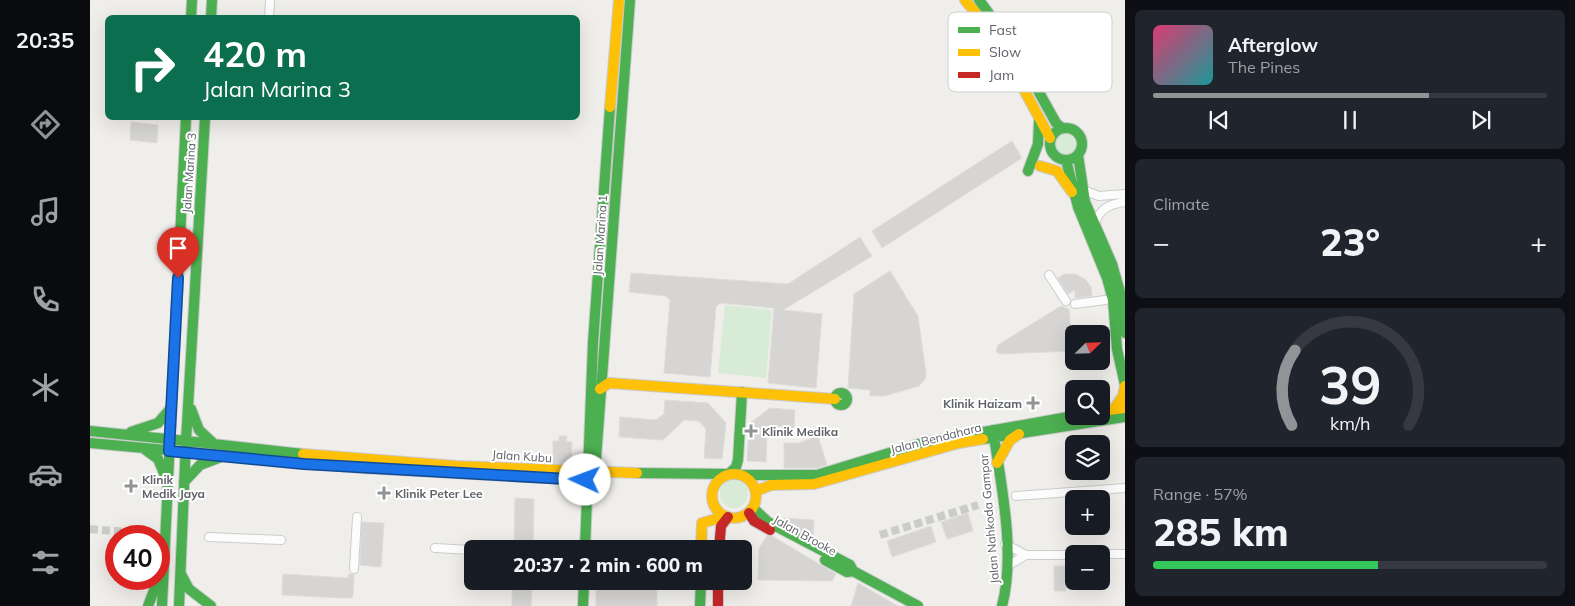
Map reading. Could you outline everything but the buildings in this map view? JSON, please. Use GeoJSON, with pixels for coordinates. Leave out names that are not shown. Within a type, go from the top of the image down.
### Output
{"type":"FeatureCollection","features":[{"type":"Feature","properties":{"kind":"street"},"geometry":{"type":"LineString","coordinates":[[192,0],[192,15]]}},
{"type":"Feature","properties":{"kind":"street"},"geometry":{"type":"LineString","coordinates":[[211,15],[212,0]]}},
{"type":"Feature","properties":{"kind":"street","name":"Jalan Marina 1"},"geometry":{"type":"LineString","coordinates":[[588,475],[589,388],[619,0]]}},
{"type":"Feature","properties":{"kind":"street","name":"Jalan Marina 1"},"geometry":{"type":"LineString","coordinates":[[588,475],[600,390],[630,0]]}},
{"type":"Feature","properties":{"kind":"street"},"geometry":{"type":"LineString","coordinates":[[965,0],[974,12]]}},
{"type":"Feature","properties":{"kind":"street"},"geometry":{"type":"LineString","coordinates":[[979,0],[988,12]]}},
{"type":"Feature","properties":{"kind":"street"},"geometry":{"type":"LineString","coordinates":[[269,15],[270,2]]}},
{"type":"Feature","properties":{"kind":"street"},"geometry":{"type":"LineString","coordinates":[[1024,92],[1050,142],[1055,156]]}},
{"type":"Feature","properties":{"kind":"street"},"geometry":{"type":"LineString","coordinates":[[1039,92],[1056,123],[1062,128]]}},
{"type":"Feature","properties":{"kind":"street","name":"Jalan Marina 3"},"geometry":{"type":"LineString","coordinates":[[170,439],[186,120]]}},
{"type":"Feature","properties":{"kind":"street","name":"Jalan Marina 3"},"geometry":{"type":"LineString","coordinates":[[186,440],[205,120]]}},
{"type":"Feature","properties":{"kind":"street"},"geometry":{"type":"LineString","coordinates":[[1035,165],[1039,121]]}},
{"type":"Feature","properties":{"kind":"street"},"geometry":{"type":"LineString","coordinates":[[1035,165],[1057,130],[1062,128],[1072,129],[1080,135],[1082,145],[1078,155],[1083,190],[1112,264],[1122,284],[1125,332]]}},
{"type":"Feature","properties":{"kind":"street"},"geometry":{"type":"LineString","coordinates":[[1035,165],[1055,156],[1066,160],[1078,155]]}},
{"type":"Feature","properties":{"kind":"street"},"geometry":{"type":"LineString","coordinates":[[1066,160],[1078,207]]}},
{"type":"Feature","properties":{"kind":"street"},"geometry":{"type":"LineString","coordinates":[[1035,165],[1056,172],[1070,188],[1107,278],[1113,300],[1117,349],[1125,385],[1123,396],[1114,409]]}},
{"type":"Feature","properties":{"kind":"street"},"geometry":{"type":"LineString","coordinates":[[1083,190],[1099,196],[1125,194]]}},
{"type":"Feature","properties":{"kind":"street"},"geometry":{"type":"LineString","coordinates":[[1095,223],[1098,214],[1104,208],[1125,202]]}},
{"type":"Feature","properties":{"kind":"street"},"geometry":{"type":"LineString","coordinates":[[1049,275],[1066,301]]}},
{"type":"Feature","properties":{"kind":"street"},"geometry":{"type":"LineString","coordinates":[[1074,304],[1104,300]]}},
{"type":"Feature","properties":{"kind":"street"},"geometry":{"type":"LineString","coordinates":[[600,390],[609,383],[835,398]]}},
{"type":"Feature","properties":{"kind":"street"},"geometry":{"type":"LineString","coordinates":[[727,516],[715,507],[712,496],[718,481],[736,467],[742,392]]}},
{"type":"Feature","properties":{"kind":"street"},"geometry":{"type":"LineString","coordinates":[[188,396],[199,430],[214,444]]}},
{"type":"Feature","properties":{"kind":"street"},"geometry":{"type":"LineString","coordinates":[[122,434],[151,426],[171,408]]}},
{"type":"Feature","properties":{"kind":"street"},"geometry":{"type":"LineString","coordinates":[[1110,410],[1125,408]]}},
{"type":"Feature","properties":{"kind":"street","name":"Jalan Bendahara"},"geometry":{"type":"LineString","coordinates":[[756,491],[771,485],[814,484],[994,433],[1022,432],[1125,416]]}},
{"type":"Feature","properties":{"kind":"street","name":"Jalan Bendahara"},"geometry":{"type":"LineString","coordinates":[[742,475],[817,475],[922,443],[994,433],[1065,418]]}},
{"type":"Feature","properties":{"kind":"street","name":"Jalan Kubu"},"geometry":{"type":"LineString","coordinates":[[90,431],[363,459],[588,475]]}},
{"type":"Feature","properties":{"kind":"street"},"geometry":{"type":"LineString","coordinates":[[997,463],[1010,440],[1022,432]]}},
{"type":"Feature","properties":{"kind":"street","name":"Jalan Nahkoda Gampar"},"geometry":{"type":"LineString","coordinates":[[994,433],[1007,566],[1006,598],[1002,606]]}},
{"type":"Feature","properties":{"kind":"street"},"geometry":{"type":"LineString","coordinates":[[165,525],[170,439]]}},
{"type":"Feature","properties":{"kind":"street"},"geometry":{"type":"LineString","coordinates":[[179,606],[186,440]]}},
{"type":"Feature","properties":{"kind":"street"},"geometry":{"type":"LineString","coordinates":[[971,441],[988,447],[997,463]]}},
{"type":"Feature","properties":{"kind":"street","name":"Jalan Kubu"},"geometry":{"type":"LineString","coordinates":[[90,443],[362,468],[588,475]]}},
{"type":"Feature","properties":{"kind":"street"},"geometry":{"type":"LineString","coordinates":[[142,448],[158,459],[168,482]]}},
{"type":"Feature","properties":{"kind":"street"},"geometry":{"type":"LineString","coordinates":[[184,482],[201,463],[210,458],[221,456]]}},
{"type":"Feature","properties":{"kind":"street"},"geometry":{"type":"LineString","coordinates":[[585,540],[588,475],[742,475],[753,484],[756,491],[751,510],[739,517],[727,516],[702,523],[702,540]]}},
{"type":"Feature","properties":{"kind":"street"},"geometry":{"type":"LineString","coordinates":[[1016,496],[1125,488]]}},
{"type":"Feature","properties":{"kind":"street","name":"Jalan Brooke"},"geometry":{"type":"LineString","coordinates":[[751,510],[754,522],[847,572],[853,571],[918,606]]}},
{"type":"Feature","properties":{"kind":"street"},"geometry":{"type":"LineString","coordinates":[[719,540],[721,526],[727,516]]}},
{"type":"Feature","properties":{"kind":"street"},"geometry":{"type":"LineString","coordinates":[[354,569],[357,517]]}},
{"type":"Feature","properties":{"kind":"street"},"geometry":{"type":"LineString","coordinates":[[209,537],[281,540]]}},
{"type":"Feature","properties":{"kind":"street"},"geometry":{"type":"LineString","coordinates":[[1005,544],[1026,555],[1065,555]]}},
{"type":"Feature","properties":{"kind":"street"},"geometry":{"type":"LineString","coordinates":[[435,548],[464,550]]}},
{"type":"Feature","properties":{"kind":"street"},"geometry":{"type":"LineString","coordinates":[[1110,554],[1125,554]]}},
{"type":"Feature","properties":{"kind":"street"},"geometry":{"type":"LineString","coordinates":[[1007,566],[1026,555]]}},
{"type":"Feature","properties":{"kind":"street"},"geometry":{"type":"LineString","coordinates":[[180,572],[188,589],[211,606]]}},
{"type":"Feature","properties":{"kind":"street"},"geometry":{"type":"LineString","coordinates":[[148,606],[154,590]]}},
{"type":"Feature","properties":{"kind":"street"},"geometry":{"type":"LineString","coordinates":[[162,590],[162,606]]}},
{"type":"Feature","properties":{"kind":"street"},"geometry":{"type":"LineString","coordinates":[[583,606],[584,590]]}},
{"type":"Feature","properties":{"kind":"street"},"geometry":{"type":"LineString","coordinates":[[700,606],[701,590]]}},
{"type":"Feature","properties":{"kind":"street"},"geometry":{"type":"LineString","coordinates":[[718,590],[718,606]]}},
{"type":"Feature","properties":{"kind":"green space"},"geometry":{"type":"Polygon","coordinates":[[[1065,134],[1073,137],[1076,145],[1073,153],[1065,156],[1057,153],[1054,145],[1057,137],[1065,134]]]}},
{"type":"Feature","properties":{"kind":"green space"},"geometry":{"type":"Polygon","coordinates":[[[725,305],[772,310],[766,378],[718,373],[725,305]]]}},
{"type":"Feature","properties":{"kind":"green space"},"geometry":{"type":"Polygon","coordinates":[[[734,480],[744,484],[748,494],[744,504],[734,508],[724,504],[720,494],[724,484],[734,480]]]}},
{"type":"Feature","properties":{"kind":"tunnel"},"geometry":{"type":"LineString","coordinates":[[880,535],[978,505]]}},
{"type":"Feature","properties":{"kind":"tunnel"},"geometry":{"type":"LineString","coordinates":[[90,529],[105,530]]}},
{"type":"Feature","properties":{"kind":"traffic: fast"},"geometry":{"type":"LineString","coordinates":[[191,15],[192,0]]}},
{"type":"Feature","properties":{"kind":"traffic: fast"},"geometry":{"type":"LineString","coordinates":[[211,15],[212,0]]}},
{"type":"Feature","properties":{"kind":"traffic: fast"},"geometry":{"type":"LineString","coordinates":[[595,472],[630,0]]}},
{"type":"Feature","properties":{"kind":"traffic: fast"},"geometry":{"type":"LineString","coordinates":[[979,0],[988,12]]}},
{"type":"Feature","properties":{"kind":"traffic: fast"},"geometry":{"type":"LineString","coordinates":[[1039,92],[1056,123],[1062,128]]}},
{"type":"Feature","properties":{"kind":"traffic: fast"},"geometry":{"type":"LineString","coordinates":[[585,540],[593,343],[610,107]]}},
{"type":"Feature","properties":{"kind":"traffic: fast"},"geometry":{"type":"LineString","coordinates":[[170,439],[186,120]]}},
{"type":"Feature","properties":{"kind":"traffic: fast"},"geometry":{"type":"LineString","coordinates":[[205,120],[186,441],[303,454]]}},
{"type":"Feature","properties":{"kind":"traffic: fast"},"geometry":{"type":"LineString","coordinates":[[1028,171],[1038,144],[1039,121]]}},
{"type":"Feature","properties":{"kind":"traffic: fast"},"geometry":{"type":"LineString","coordinates":[[1066,128],[1078,132],[1082,144],[1078,156],[1066,160],[1054,156],[1050,144],[1054,132],[1066,128]]}},
{"type":"Feature","properties":{"kind":"traffic: fast"},"geometry":{"type":"LineString","coordinates":[[1078,155],[1085,202],[1112,264],[1122,299],[1125,333]]}},
{"type":"Feature","properties":{"kind":"traffic: fast"},"geometry":{"type":"LineString","coordinates":[[1066,160],[1078,207],[1107,278],[1113,300],[1117,349],[1125,385]]}},
{"type":"Feature","properties":{"kind":"traffic: fast"},"geometry":{"type":"LineString","coordinates":[[637,473],[729,474],[736,467],[738,460],[742,392]]}},
{"type":"Feature","properties":{"kind":"traffic: fast"},"geometry":{"type":"LineString","coordinates":[[839,393],[843,393],[847,399],[843,405],[839,405],[835,401],[835,397],[839,393]]}},
{"type":"Feature","properties":{"kind":"traffic: fast"},"geometry":{"type":"LineString","coordinates":[[131,432],[158,423],[171,408]]}},
{"type":"Feature","properties":{"kind":"traffic: fast"},"geometry":{"type":"LineString","coordinates":[[191,409],[199,430],[214,444]]}},
{"type":"Feature","properties":{"kind":"traffic: fast"},"geometry":{"type":"LineString","coordinates":[[983,439],[1125,417]]}},
{"type":"Feature","properties":{"kind":"traffic: fast"},"geometry":{"type":"LineString","coordinates":[[742,475],[817,475],[922,443],[1065,418]]}},
{"type":"Feature","properties":{"kind":"traffic: fast"},"geometry":{"type":"LineString","coordinates":[[993,430],[1006,518],[1008,564],[1002,606]]}},
{"type":"Feature","properties":{"kind":"traffic: fast"},"geometry":{"type":"LineString","coordinates":[[90,431],[186,441],[179,606]]}},
{"type":"Feature","properties":{"kind":"traffic: fast"},"geometry":{"type":"LineString","coordinates":[[162,606],[170,439]]}},
{"type":"Feature","properties":{"kind":"traffic: fast"},"geometry":{"type":"LineString","coordinates":[[90,443],[177,451]]}},
{"type":"Feature","properties":{"kind":"traffic: fast"},"geometry":{"type":"LineString","coordinates":[[143,448],[158,459],[166,478]]}},
{"type":"Feature","properties":{"kind":"traffic: fast"},"geometry":{"type":"LineString","coordinates":[[186,452],[362,468],[585,480],[590,476]]}},
{"type":"Feature","properties":{"kind":"traffic: fast"},"geometry":{"type":"LineString","coordinates":[[184,482],[200,465],[221,457]]}},
{"type":"Feature","properties":{"kind":"traffic: fast"},"geometry":{"type":"LineString","coordinates":[[753,508],[768,522],[850,565],[853,571],[918,606]]}},
{"type":"Feature","properties":{"kind":"traffic: fast"},"geometry":{"type":"LineString","coordinates":[[825,560],[847,572],[853,571]]}},
{"type":"Feature","properties":{"kind":"traffic: fast"},"geometry":{"type":"LineString","coordinates":[[181,574],[189,589],[211,606]]}},
{"type":"Feature","properties":{"kind":"traffic: fast"},"geometry":{"type":"LineString","coordinates":[[148,606],[154,590]]}},
{"type":"Feature","properties":{"kind":"traffic: fast"},"geometry":{"type":"LineString","coordinates":[[583,606],[584,590]]}},
{"type":"Feature","properties":{"kind":"traffic: fast"},"geometry":{"type":"LineString","coordinates":[[700,606],[701,590]]}},
{"type":"Feature","properties":{"kind":"traffic: slow"},"geometry":{"type":"LineString","coordinates":[[610,107],[619,0]]}},
{"type":"Feature","properties":{"kind":"traffic: slow"},"geometry":{"type":"LineString","coordinates":[[965,0],[975,12]]}},
{"type":"Feature","properties":{"kind":"traffic: slow"},"geometry":{"type":"LineString","coordinates":[[1025,92],[1050,138]]}},
{"type":"Feature","properties":{"kind":"traffic: slow"},"geometry":{"type":"LineString","coordinates":[[1040,166],[1057,171],[1072,192]]}},
{"type":"Feature","properties":{"kind":"traffic: slow"},"geometry":{"type":"LineString","coordinates":[[600,389],[609,383],[835,399]]}},
{"type":"Feature","properties":{"kind":"traffic: slow"},"geometry":{"type":"LineString","coordinates":[[1114,409],[1123,396],[1125,386]]}},
{"type":"Feature","properties":{"kind":"traffic: slow"},"geometry":{"type":"LineString","coordinates":[[1110,410],[1125,408]]}},
{"type":"Feature","properties":{"kind":"traffic: slow"},"geometry":{"type":"LineString","coordinates":[[997,463],[1010,440],[1019,434]]}},
{"type":"Feature","properties":{"kind":"traffic: slow"},"geometry":{"type":"LineString","coordinates":[[756,491],[771,485],[814,484],[959,443],[983,439]]}},
{"type":"Feature","properties":{"kind":"traffic: slow"},"geometry":{"type":"LineString","coordinates":[[303,454],[457,466],[637,473]]}},
{"type":"Feature","properties":{"kind":"traffic: slow"},"geometry":{"type":"LineString","coordinates":[[730,474],[738,474],[750,480],[756,496],[750,512],[738,518],[730,518],[718,512],[712,500],[712,492],[718,480],[730,474]]}},
{"type":"Feature","properties":{"kind":"traffic: slow"},"geometry":{"type":"LineString","coordinates":[[701,540],[702,523],[726,516]]}},
{"type":"Feature","properties":{"kind":"traffic: jam"},"geometry":{"type":"LineString","coordinates":[[749,513],[754,521],[770,530]]}},
{"type":"Feature","properties":{"kind":"traffic: jam"},"geometry":{"type":"LineString","coordinates":[[720,540],[721,526],[728,517]]}},
{"type":"Feature","properties":{"kind":"traffic: jam"},"geometry":{"type":"LineString","coordinates":[[718,590],[718,606]]}},
{"type":"Feature","properties":{"kind":"place","name":"Klinik Haizam"},"geometry":{"type":"Point","coordinates":[1033,403]}},
{"type":"Feature","properties":{"kind":"place","name":"Klinik Medika"},"geometry":{"type":"Point","coordinates":[751,431]}},
{"type":"Feature","properties":{"kind":"place","name":"Klinik Medik Jaya"},"geometry":{"type":"Point","coordinates":[131,486]}},
{"type":"Feature","properties":{"kind":"place","name":"Klinik Peter Lee"},"geometry":{"type":"Point","coordinates":[384,493]}},
{"type":"Feature","properties":{"kind":"route"},"geometry":{"type":"LineString","coordinates":[[178,278],[169,451],[285,463],[585,480]]}}]}
